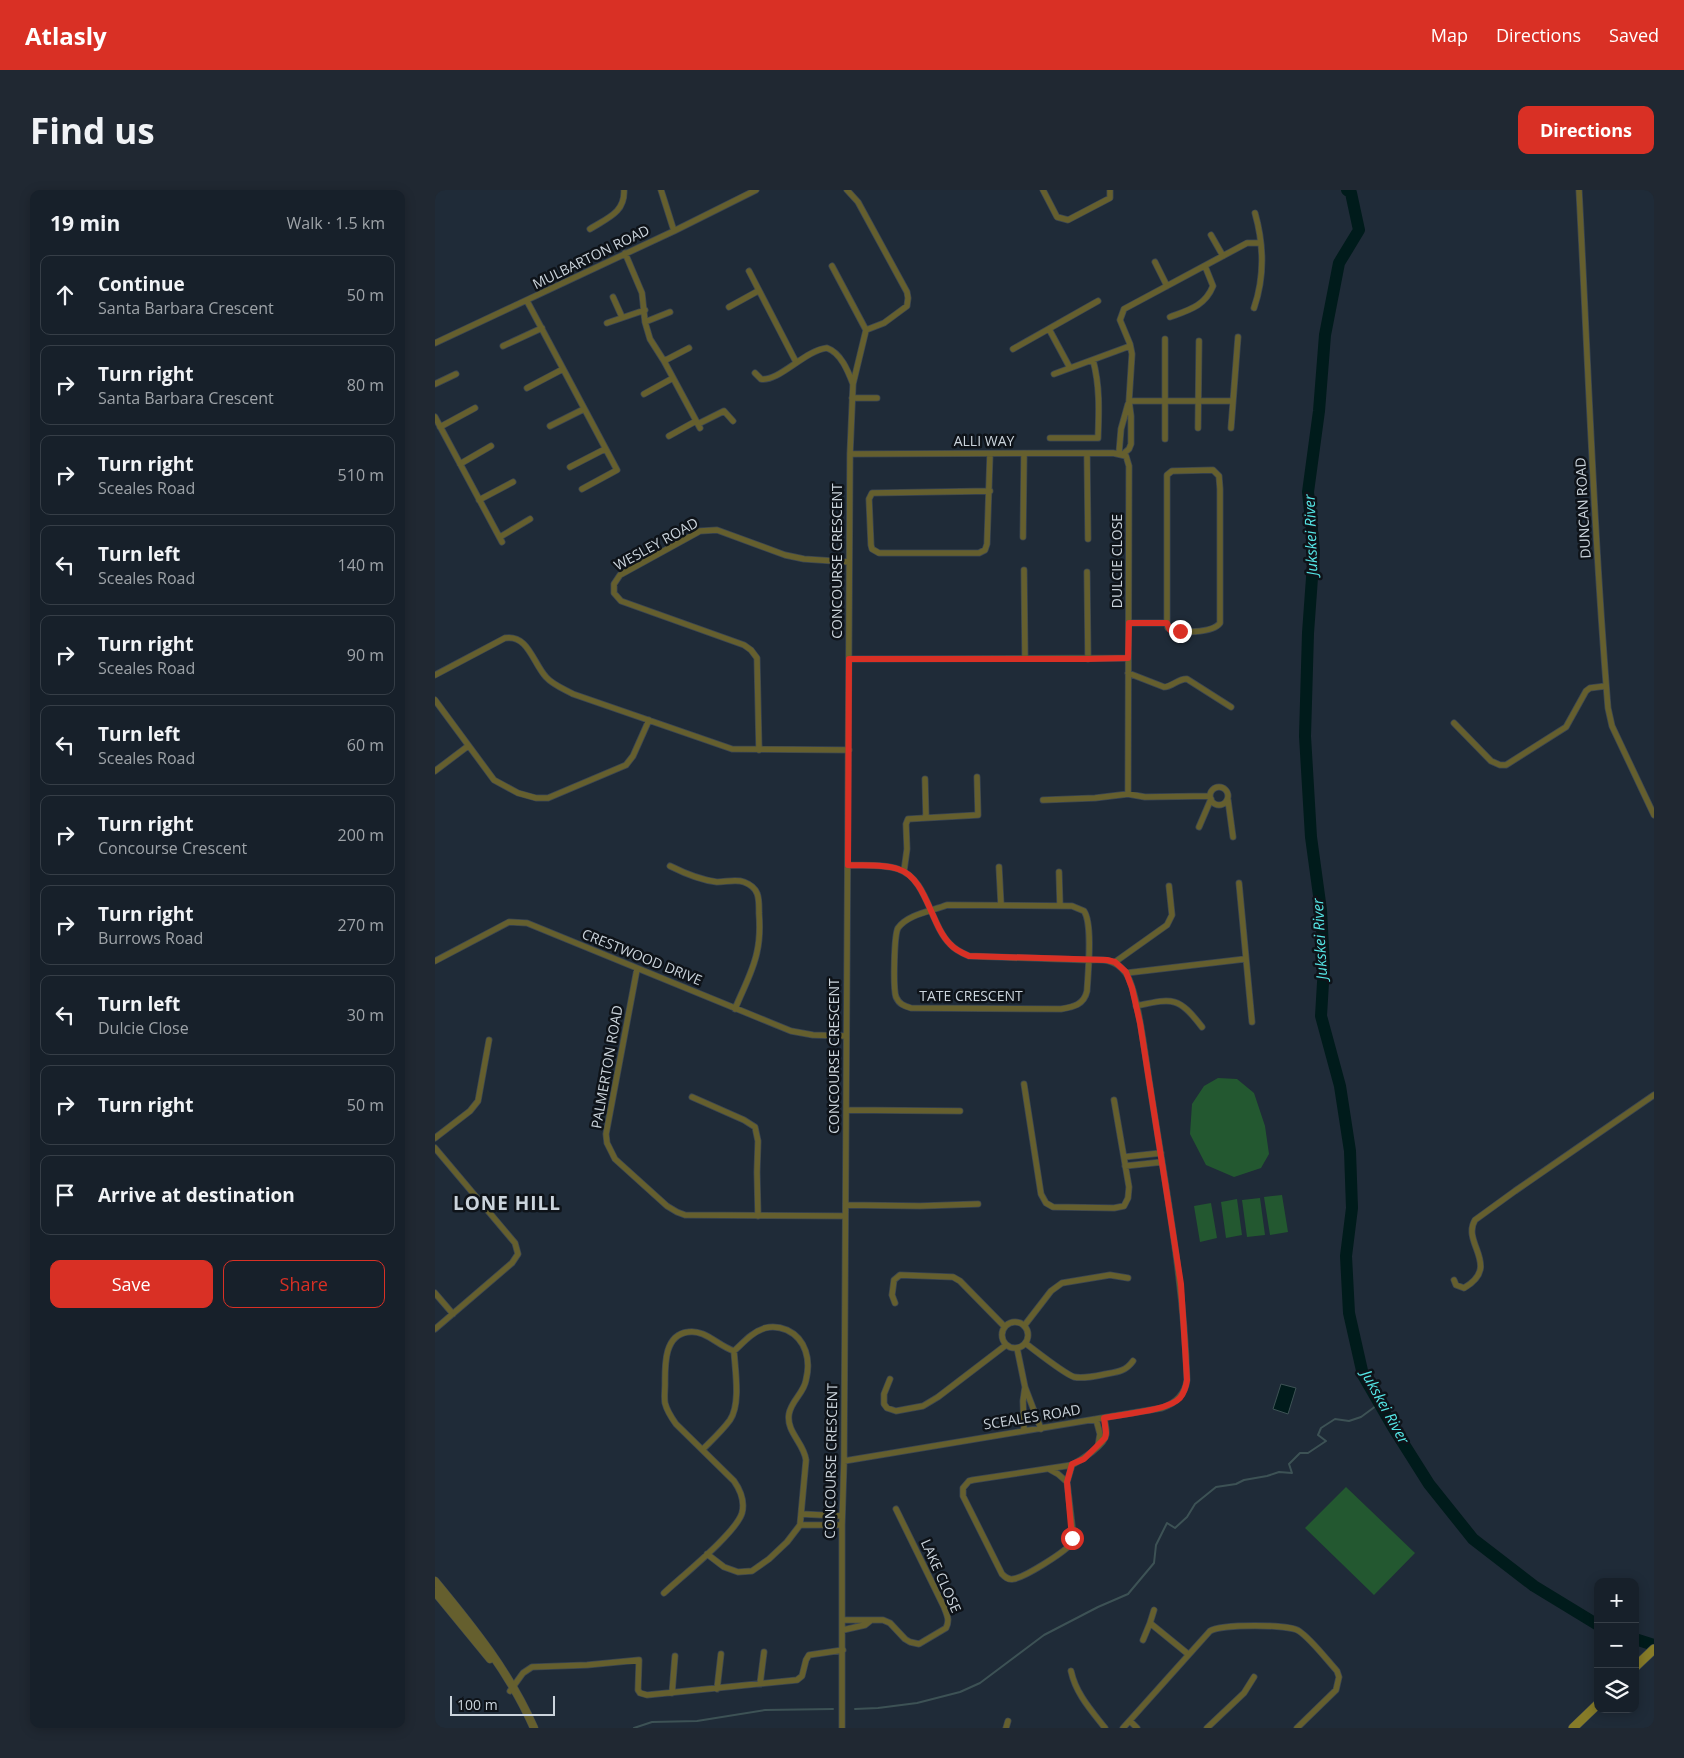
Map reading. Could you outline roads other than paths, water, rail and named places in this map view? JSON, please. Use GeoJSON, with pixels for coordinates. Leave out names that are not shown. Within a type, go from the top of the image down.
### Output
{"type":"FeatureCollection","features":[{"type":"Feature","properties":{"kind":"main road"},"geometry":{"type":"LineString","coordinates":[[1639,1663],[1654,1649]]}},
{"type":"Feature","properties":{"kind":"main road"},"geometry":{"type":"LineString","coordinates":[[1573,1728],[1594,1708]]}},
{"type":"Feature","properties":{"kind":"street"},"geometry":{"type":"LineString","coordinates":[[590,229],[619,211],[624,201],[624,190]]}},
{"type":"Feature","properties":{"kind":"street"},"geometry":{"type":"LineString","coordinates":[[661,190],[674,231]]}},
{"type":"Feature","properties":{"kind":"street","name":"MULBARTON ROAD"},"geometry":{"type":"LineString","coordinates":[[435,343],[674,231],[756,190]]}},
{"type":"Feature","properties":{"kind":"street"},"geometry":{"type":"LineString","coordinates":[[832,266],[866,330],[884,323],[907,306],[909,298],[907,292],[858,202],[847,190]]}},
{"type":"Feature","properties":{"kind":"street"},"geometry":{"type":"LineString","coordinates":[[1043,190],[1057,216],[1068,220],[1110,198],[1111,190]]}},
{"type":"Feature","properties":{"kind":"street","name":"DUNCAN ROAD"},"geometry":{"type":"LineString","coordinates":[[1579,190],[1595,525],[1610,720],[1654,816]]}},
{"type":"Feature","properties":{"kind":"street"},"geometry":{"type":"LineString","coordinates":[[1254,308],[1262,278],[1263,257],[1255,213]]}},
{"type":"Feature","properties":{"kind":"street"},"geometry":{"type":"LineString","coordinates":[[1211,235],[1223,256]]}},
{"type":"Feature","properties":{"kind":"street"},"geometry":{"type":"LineString","coordinates":[[1121,454],[1129,449],[1131,444],[1129,401],[1132,354],[1131,346],[1120,320],[1124,309],[1247,243],[1261,243]]}},
{"type":"Feature","properties":{"kind":"street"},"geometry":{"type":"LineString","coordinates":[[625,253],[642,293],[645,322],[650,339],[664,361],[698,425]]}},
{"type":"Feature","properties":{"kind":"street"},"geometry":{"type":"LineString","coordinates":[[1155,262],[1167,286]]}},
{"type":"Feature","properties":{"kind":"street"},"geometry":{"type":"LineString","coordinates":[[1170,317],[1197,306],[1205,300],[1213,286],[1205,266]]}},
{"type":"Feature","properties":{"kind":"street"},"geometry":{"type":"LineString","coordinates":[[749,271],[796,362]]}},
{"type":"Feature","properties":{"kind":"street"},"geometry":{"type":"LineString","coordinates":[[729,306],[758,291]]}},
{"type":"Feature","properties":{"kind":"street"},"geometry":{"type":"LineString","coordinates":[[613,297],[622,317]]}},
{"type":"Feature","properties":{"kind":"street"},"geometry":{"type":"LineString","coordinates":[[527,301],[617,470],[582,489]]}},
{"type":"Feature","properties":{"kind":"street"},"geometry":{"type":"LineString","coordinates":[[1013,349],[1099,301]]}},
{"type":"Feature","properties":{"kind":"street"},"geometry":{"type":"LineString","coordinates":[[607,323],[645,310]]}},
{"type":"Feature","properties":{"kind":"street"},"geometry":{"type":"LineString","coordinates":[[645,322],[670,312]]}},
{"type":"Feature","properties":{"kind":"street"},"geometry":{"type":"LineString","coordinates":[[503,346],[542,328]]}},
{"type":"Feature","properties":{"kind":"street"},"geometry":{"type":"LineString","coordinates":[[1049,329],[1070,368]]}},
{"type":"Feature","properties":{"kind":"street","name":"CONCOURSE CRESCENT"},"geometry":{"type":"LineString","coordinates":[[842,1728],[850,454],[853,384],[866,330]]}},
{"type":"Feature","properties":{"kind":"street"},"geometry":{"type":"LineString","coordinates":[[1231,428],[1238,336]]}},
{"type":"Feature","properties":{"kind":"street"},"geometry":{"type":"LineString","coordinates":[[1165,339],[1165,439]]}},
{"type":"Feature","properties":{"kind":"street"},"geometry":{"type":"LineString","coordinates":[[1199,341],[1199,428]]}},
{"type":"Feature","properties":{"kind":"street"},"geometry":{"type":"LineString","coordinates":[[1054,374],[1131,346]]}},
{"type":"Feature","properties":{"kind":"street"},"geometry":{"type":"LineString","coordinates":[[664,361],[689,348]]}},
{"type":"Feature","properties":{"kind":"street"},"geometry":{"type":"LineString","coordinates":[[755,372],[761,379],[770,379],[796,362],[821,350],[829,349],[835,353],[848,371],[853,384]]}},
{"type":"Feature","properties":{"kind":"street"},"geometry":{"type":"LineString","coordinates":[[1050,438],[1098,438],[1098,377],[1093,360]]}},
{"type":"Feature","properties":{"kind":"street"},"geometry":{"type":"LineString","coordinates":[[527,388],[563,369]]}},
{"type":"Feature","properties":{"kind":"street"},"geometry":{"type":"LineString","coordinates":[[435,384],[456,374]]}},
{"type":"Feature","properties":{"kind":"street"},"geometry":{"type":"LineString","coordinates":[[645,394],[673,378]]}},
{"type":"Feature","properties":{"kind":"street"},"geometry":{"type":"LineString","coordinates":[[852,398],[877,398]]}},
{"type":"Feature","properties":{"kind":"street"},"geometry":{"type":"LineString","coordinates":[[1129,401],[1232,402]]}},
{"type":"Feature","properties":{"kind":"street"},"geometry":{"type":"LineString","coordinates":[[1121,454],[1121,429],[1129,401]]}},
{"type":"Feature","properties":{"kind":"street"},"geometry":{"type":"LineString","coordinates":[[440,427],[475,408]]}},
{"type":"Feature","properties":{"kind":"street"},"geometry":{"type":"LineString","coordinates":[[550,426],[584,409]]}},
{"type":"Feature","properties":{"kind":"street"},"geometry":{"type":"LineString","coordinates":[[669,436],[698,425],[724,411],[733,421]]}},
{"type":"Feature","properties":{"kind":"street"},"geometry":{"type":"LineString","coordinates":[[435,417],[501,539],[530,519]]}},
{"type":"Feature","properties":{"kind":"street"},"geometry":{"type":"LineString","coordinates":[[460,464],[491,446]]}},
{"type":"Feature","properties":{"kind":"street"},"geometry":{"type":"LineString","coordinates":[[569,467],[605,448]]}},
{"type":"Feature","properties":{"kind":"street","name":"ALLI WAY"},"geometry":{"type":"LineString","coordinates":[[850,454],[1121,454]]}},
{"type":"Feature","properties":{"kind":"street"},"geometry":{"type":"LineString","coordinates":[[990,454],[990,491],[987,544],[983,552],[879,553],[872,549],[869,499],[873,493],[990,491]]}},
{"type":"Feature","properties":{"kind":"street"},"geometry":{"type":"LineString","coordinates":[[1023,537],[1024,454]]}},
{"type":"Feature","properties":{"kind":"street"},"geometry":{"type":"LineString","coordinates":[[1087,454],[1088,539]]}},
{"type":"Feature","properties":{"kind":"street","name":"DULCIE CLOSE"},"geometry":{"type":"LineString","coordinates":[[1121,454],[1128,458],[1129,466],[1128,794]]}},
{"type":"Feature","properties":{"kind":"street"},"geometry":{"type":"LineString","coordinates":[[1213,470],[1219,476],[1220,488],[1220,623],[1213,630],[1174,631],[1168,628],[1167,623],[1167,475],[1172,471],[1213,470]]}},
{"type":"Feature","properties":{"kind":"street"},"geometry":{"type":"LineString","coordinates":[[479,500],[513,482]]}},
{"type":"Feature","properties":{"kind":"street","name":"WESLEY ROAD"},"geometry":{"type":"LineString","coordinates":[[759,750],[757,658],[751,650],[744,645],[621,601],[613,593],[614,584],[620,575],[700,531],[708,529],[717,530],[785,555],[804,559],[849,562]]}},
{"type":"Feature","properties":{"kind":"street"},"geometry":{"type":"LineString","coordinates":[[1024,570],[1025,658]]}},
{"type":"Feature","properties":{"kind":"street"},"geometry":{"type":"LineString","coordinates":[[1087,572],[1088,659]]}},
{"type":"Feature","properties":{"kind":"street"},"geometry":{"type":"LineString","coordinates":[[1129,623],[1167,623]]}},
{"type":"Feature","properties":{"kind":"street"},"geometry":{"type":"LineString","coordinates":[[435,675],[505,638],[511,637],[523,643],[539,668],[554,684],[573,694],[732,749],[849,750]]}},
{"type":"Feature","properties":{"kind":"street"},"geometry":{"type":"LineString","coordinates":[[849,659],[1128,658]]}},
{"type":"Feature","properties":{"kind":"street"},"geometry":{"type":"LineString","coordinates":[[1128,673],[1164,687],[1183,678],[1187,679],[1231,707]]}},
{"type":"Feature","properties":{"kind":"street"},"geometry":{"type":"LineString","coordinates":[[1454,723],[1491,761],[1500,765],[1506,765],[1566,727],[1586,691],[1590,688],[1606,686]]}},
{"type":"Feature","properties":{"kind":"street"},"geometry":{"type":"LineString","coordinates":[[435,700],[494,780],[518,793],[537,798],[548,798],[626,765],[633,756],[649,720]]}},
{"type":"Feature","properties":{"kind":"street"},"geometry":{"type":"LineString","coordinates":[[435,771],[468,746]]}},
{"type":"Feature","properties":{"kind":"street"},"geometry":{"type":"LineString","coordinates":[[904,871],[907,849],[907,821],[910,818],[978,815],[977,777]]}},
{"type":"Feature","properties":{"kind":"street"},"geometry":{"type":"LineString","coordinates":[[925,779],[926,817]]}},
{"type":"Feature","properties":{"kind":"street"},"geometry":{"type":"LineString","coordinates":[[1199,827],[1214,789],[1221,787],[1227,792],[1233,837]]}},
{"type":"Feature","properties":{"kind":"street"},"geometry":{"type":"LineString","coordinates":[[1043,800],[1095,798],[1128,794],[1145,797],[1211,797]]}},
{"type":"Feature","properties":{"kind":"street"},"geometry":{"type":"LineString","coordinates":[[1211,797],[1213,803],[1221,805],[1228,800]]}},
{"type":"Feature","properties":{"kind":"street"},"geometry":{"type":"LineString","coordinates":[[848,865],[889,867],[904,871],[915,880],[945,939],[955,949],[969,956],[1103,959],[1115,962],[1167,925],[1172,915],[1169,886]]}},
{"type":"Feature","properties":{"kind":"street"},"geometry":{"type":"LineString","coordinates":[[670,866],[702,880],[720,882],[739,881],[753,887],[757,891],[759,897],[759,924],[757,951],[735,1009]]}},
{"type":"Feature","properties":{"kind":"street"},"geometry":{"type":"LineString","coordinates":[[999,867],[1001,905]]}},
{"type":"Feature","properties":{"kind":"street"},"geometry":{"type":"LineString","coordinates":[[1059,872],[1059,906]]}},
{"type":"Feature","properties":{"kind":"street"},"geometry":{"type":"LineString","coordinates":[[1239,882],[1252,1022]]}},
{"type":"Feature","properties":{"kind":"street"},"geometry":{"type":"LineString","coordinates":[[931,911],[947,905],[1076,907],[1086,914],[1089,931],[1088,960]]}},
{"type":"Feature","properties":{"kind":"street","name":"TATE CRESCENT"},"geometry":{"type":"LineString","coordinates":[[931,911],[917,915],[903,923],[896,934],[895,994],[900,1004],[904,1006],[911,1008],[949,1009],[1055,1010],[1070,1008],[1077,1005],[1085,997],[1088,960]]}},
{"type":"Feature","properties":{"kind":"street","name":"CRESTWOOD DRIVE"},"geometry":{"type":"LineString","coordinates":[[435,961],[509,922],[527,923],[800,1034],[846,1036]]}},
{"type":"Feature","properties":{"kind":"street"},"geometry":{"type":"LineString","coordinates":[[1126,972],[1245,959]]}},
{"type":"Feature","properties":{"kind":"street","name":"SCEALES ROAD"},"geometry":{"type":"LineString","coordinates":[[844,1461],[1096,1420],[1169,1406],[1180,1398],[1186,1388],[1181,1284],[1161,1153],[1132,988],[1126,972],[1115,962]]}},
{"type":"Feature","properties":{"kind":"street","name":"PALMERTON ROAD"},"geometry":{"type":"LineString","coordinates":[[637,969],[606,1134],[607,1143],[615,1159],[652,1192],[677,1212],[685,1215],[845,1216]]}},
{"type":"Feature","properties":{"kind":"street"},"geometry":{"type":"LineString","coordinates":[[1136,1006],[1166,1000],[1180,1003],[1190,1011],[1202,1027]]}},
{"type":"Feature","properties":{"kind":"street"},"geometry":{"type":"LineString","coordinates":[[435,1138],[470,1111],[478,1101],[489,1040]]}},
{"type":"Feature","properties":{"kind":"street"},"geometry":{"type":"LineString","coordinates":[[1024,1084],[1041,1194],[1049,1206],[1060,1208],[1114,1208],[1124,1206],[1129,1192],[1114,1100]]}},
{"type":"Feature","properties":{"kind":"street"},"geometry":{"type":"LineString","coordinates":[[1453,1280],[1456,1285],[1464,1288],[1478,1277],[1481,1270],[1480,1258],[1473,1234],[1475,1220],[1654,1095]]}},
{"type":"Feature","properties":{"kind":"street"},"geometry":{"type":"LineString","coordinates":[[692,1097],[744,1120],[755,1128],[758,1141],[758,1216]]}},
{"type":"Feature","properties":{"kind":"street"},"geometry":{"type":"LineString","coordinates":[[846,1110],[960,1110]]}},
{"type":"Feature","properties":{"kind":"street"},"geometry":{"type":"LineString","coordinates":[[435,1148],[515,1243],[518,1254],[512,1263],[435,1329]]}},
{"type":"Feature","properties":{"kind":"street"},"geometry":{"type":"LineString","coordinates":[[1124,1157],[1161,1153]]}},
{"type":"Feature","properties":{"kind":"street"},"geometry":{"type":"LineString","coordinates":[[1125,1166],[1162,1162]]}},
{"type":"Feature","properties":{"kind":"street"},"geometry":{"type":"LineString","coordinates":[[846,1205],[920,1206],[977,1204]]}},
{"type":"Feature","properties":{"kind":"street"},"geometry":{"type":"LineString","coordinates":[[895,1303],[892,1295],[894,1280],[900,1275],[953,1277],[960,1281],[1004,1326]]}},
{"type":"Feature","properties":{"kind":"street"},"geometry":{"type":"LineString","coordinates":[[1024,1326],[1051,1291],[1062,1283],[1110,1275],[1128,1278]]}},
{"type":"Feature","properties":{"kind":"street"},"geometry":{"type":"LineString","coordinates":[[435,1293],[453,1314]]}},
{"type":"Feature","properties":{"kind":"street"},"geometry":{"type":"LineString","coordinates":[[1014,1321],[1024,1326],[1028,1331],[1028,1338],[1025,1343],[1017,1348],[1006,1345],[1001,1334],[1004,1326],[1014,1321]]}},
{"type":"Feature","properties":{"kind":"street"},"geometry":{"type":"LineString","coordinates":[[707,1554],[724,1568],[738,1572],[758,1569],[787,1542],[799,1525],[801,1514],[806,1460],[805,1452],[789,1424],[789,1414],[806,1381],[807,1358],[804,1344],[794,1333],[773,1326],[757,1332],[734,1351]]}},
{"type":"Feature","properties":{"kind":"street"},"geometry":{"type":"LineString","coordinates":[[664,1593],[707,1554],[740,1517],[743,1511],[743,1497],[734,1481],[676,1424],[667,1408],[665,1402],[665,1365],[668,1349],[677,1336],[682,1333],[691,1332],[703,1334],[721,1346],[734,1351]]}},
{"type":"Feature","properties":{"kind":"street"},"geometry":{"type":"LineString","coordinates":[[1025,1343],[1068,1373],[1077,1377],[1094,1376],[1124,1370],[1133,1361]]}},
{"type":"Feature","properties":{"kind":"street"},"geometry":{"type":"LineString","coordinates":[[890,1378],[884,1394],[884,1404],[887,1408],[897,1411],[923,1406],[938,1397],[1006,1345]]}},
{"type":"Feature","properties":{"kind":"street"},"geometry":{"type":"LineString","coordinates":[[1017,1348],[1025,1388],[1041,1429]]}},
{"type":"Feature","properties":{"kind":"street"},"geometry":{"type":"LineString","coordinates":[[703,1449],[731,1419],[734,1411],[736,1385],[734,1351]]}},
{"type":"Feature","properties":{"kind":"street"},"geometry":{"type":"LineString","coordinates":[[1024,1431],[1023,1401],[1025,1388]]}},
{"type":"Feature","properties":{"kind":"street"},"geometry":{"type":"LineString","coordinates":[[1072,1464],[1067,1482],[1073,1533],[1071,1544],[1053,1558],[1025,1574],[1013,1579],[1005,1578],[963,1496],[963,1488],[969,1481],[973,1480],[1047,1469],[1072,1464],[1084,1459],[1098,1446],[1106,1435],[1104,1418]]}},
{"type":"Feature","properties":{"kind":"street"},"geometry":{"type":"LineString","coordinates":[[1096,1420],[1099,1434],[1098,1446]]}},
{"type":"Feature","properties":{"kind":"street"},"geometry":{"type":"LineString","coordinates":[[1047,1469],[1058,1474],[1067,1482]]}},
{"type":"Feature","properties":{"kind":"street","name":"LAKE CLOSE"},"geometry":{"type":"LineString","coordinates":[[843,1620],[865,1619],[887,1622],[905,1639],[919,1644],[948,1625],[948,1616],[896,1509]]}},
{"type":"Feature","properties":{"kind":"street"},"geometry":{"type":"LineString","coordinates":[[801,1514],[842,1516]]}},
{"type":"Feature","properties":{"kind":"street"},"geometry":{"type":"LineString","coordinates":[[799,1525],[842,1525]]}},
{"type":"Feature","properties":{"kind":"street"},"geometry":{"type":"LineString","coordinates":[[435,1581],[489,1650],[534,1728]]}},
{"type":"Feature","properties":{"kind":"street"},"geometry":{"type":"LineString","coordinates":[[435,1592],[486,1654],[511,1689],[529,1728]]}},
{"type":"Feature","properties":{"kind":"street"},"geometry":{"type":"LineString","coordinates":[[1143,1640],[1154,1610]]}},
{"type":"Feature","properties":{"kind":"street"},"geometry":{"type":"LineString","coordinates":[[843,1630],[865,1625],[870,1621]]}},
{"type":"Feature","properties":{"kind":"street"},"geometry":{"type":"LineString","coordinates":[[1150,1623],[1188,1654]]}},
{"type":"Feature","properties":{"kind":"street"},"geometry":{"type":"LineString","coordinates":[[1123,1728],[1206,1634],[1217,1628],[1289,1627],[1299,1631],[1337,1672],[1339,1677],[1336,1690],[1297,1728]]}},
{"type":"Feature","properties":{"kind":"street"},"geometry":{"type":"LineString","coordinates":[[511,1689],[523,1672],[531,1667],[587,1665],[639,1657],[638,1690],[647,1696],[797,1680],[803,1674],[809,1655],[843,1650]]}},
{"type":"Feature","properties":{"kind":"street"},"geometry":{"type":"LineString","coordinates":[[760,1684],[764,1652]]}},
{"type":"Feature","properties":{"kind":"street"},"geometry":{"type":"LineString","coordinates":[[717,1689],[721,1654]]}},
{"type":"Feature","properties":{"kind":"street"},"geometry":{"type":"LineString","coordinates":[[671,1693],[675,1656]]}},
{"type":"Feature","properties":{"kind":"street"},"geometry":{"type":"LineString","coordinates":[[1071,1671],[1079,1695],[1105,1728]]}},
{"type":"Feature","properties":{"kind":"street"},"geometry":{"type":"LineString","coordinates":[[1207,1728],[1244,1693],[1254,1677]]}},
{"type":"Feature","properties":{"kind":"street"},"geometry":{"type":"LineString","coordinates":[[1006,1728],[1008,1721]]}},
{"type":"Feature","properties":{"kind":"street"},"geometry":{"type":"LineString","coordinates":[[1130,1721],[1137,1728]]}},
{"type":"Feature","properties":{"kind":"waterway","name":"Jukskei River"},"geometry":{"type":"LineString","coordinates":[[1347,190],[1351,193],[1359,230],[1339,263],[1325,335],[1319,411],[1308,492],[1314,550],[1308,633],[1305,736],[1311,837],[1321,910],[1324,966],[1321,1016],[1340,1086],[1350,1151],[1352,1208],[1346,1256],[1349,1313],[1363,1375],[1429,1484],[1473,1539],[1534,1586],[1595,1623]]}},
{"type":"Feature","properties":{"kind":"waterway"},"geometry":{"type":"LineString","coordinates":[[855,1709],[917,1703],[960,1692],[980,1683],[1044,1635],[1128,1594],[1154,1563],[1156,1545],[1167,1523],[1175,1528],[1187,1517],[1195,1504],[1216,1487],[1236,1484],[1244,1480],[1279,1472],[1292,1473],[1289,1464],[1300,1453],[1308,1453],[1326,1441],[1318,1435],[1321,1428],[1335,1419],[1349,1421],[1361,1417],[1380,1403]]}},
{"type":"Feature","properties":{"kind":"waterway","name":"Jukskei River"},"geometry":{"type":"LineString","coordinates":[[1639,1640],[1654,1645]]}},
{"type":"Feature","properties":{"kind":"waterway"},"geometry":{"type":"LineString","coordinates":[[634,1728],[652,1722],[697,1721],[765,1710],[833,1709]]}},
{"type":"Feature","properties":{"kind":"district","name":"LONE HILL"},"geometry":{"type":"Point","coordinates":[507,1203]}}]}
